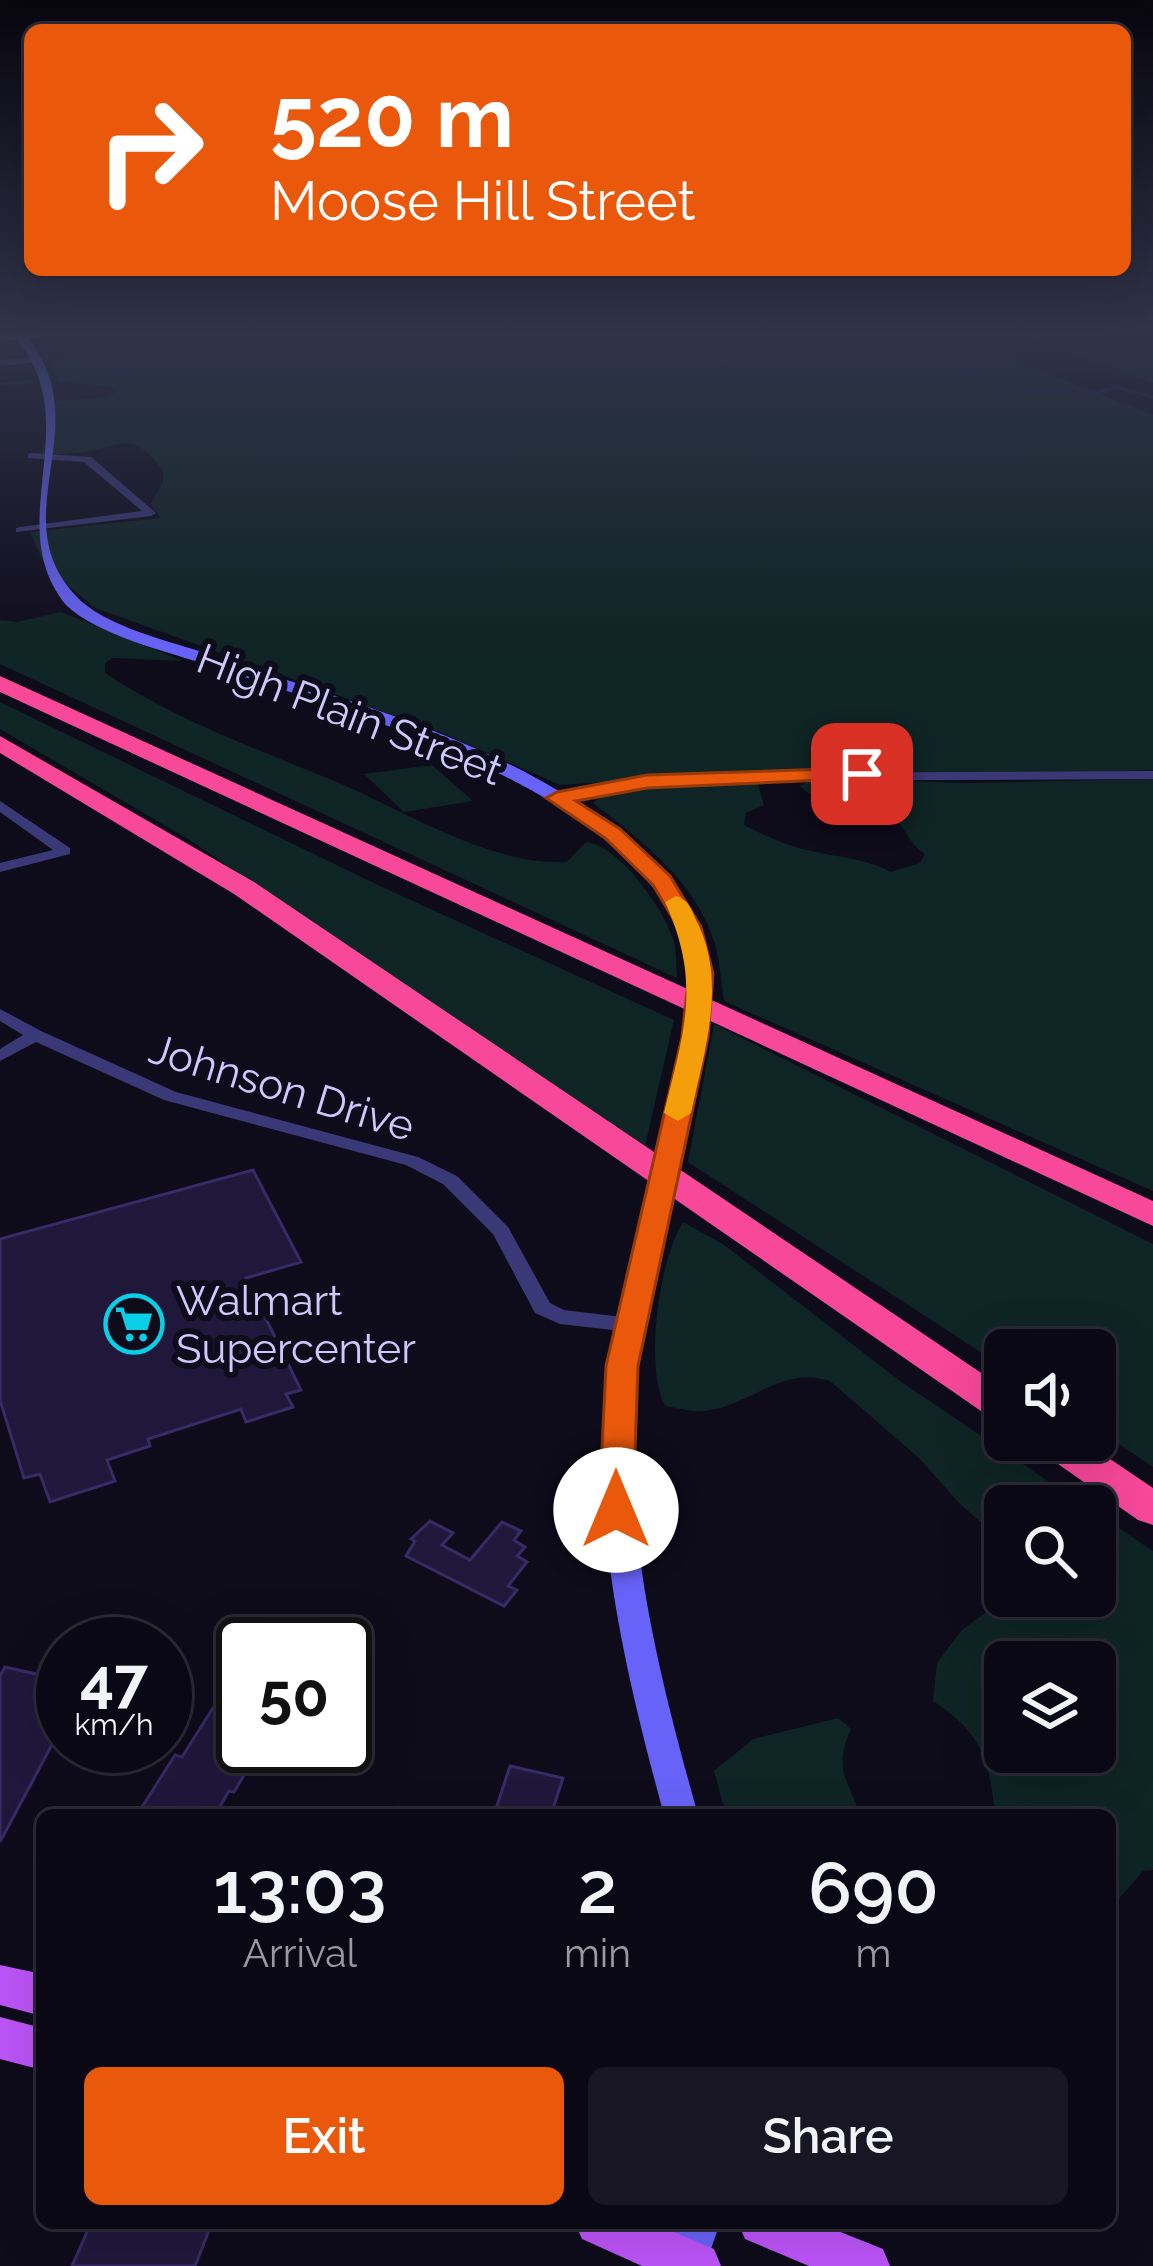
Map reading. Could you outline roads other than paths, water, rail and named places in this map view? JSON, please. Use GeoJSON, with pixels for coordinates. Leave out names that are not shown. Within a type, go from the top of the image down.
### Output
{"type":"FeatureCollection","features":[{"type":"Feature","properties":{"kind":"highway"},"geometry":{"type":"LineString","coordinates":[[0,683],[1153,1215]]}},
{"type":"Feature","properties":{"kind":"highway"},"geometry":{"type":"LineString","coordinates":[[0,742],[244,888],[984,1394]]}},
{"type":"Feature","properties":{"kind":"highway"},"geometry":{"type":"LineString","coordinates":[[1083,1461],[1153,1509]]}},
{"type":"Feature","properties":{"kind":"main road"},"geometry":{"type":"LineString","coordinates":[[20,530],[21,493],[37,439]]}},
{"type":"Feature","properties":{"kind":"main road","name":"High Plain Street"},"geometry":{"type":"LineString","coordinates":[[20,530],[49,584],[100,619],[451,748],[557,798],[613,833],[655,873],[686,920],[700,962],[701,993],[629,1325],[616,1447],[621,1569],[641,1673],[679,1809]]}},
{"type":"Feature","properties":{"kind":"main road"},"geometry":{"type":"LineString","coordinates":[[0,1984],[36,1993]]}},
{"type":"Feature","properties":{"kind":"main road"},"geometry":{"type":"LineString","coordinates":[[0,2038],[36,2047]]}},
{"type":"Feature","properties":{"kind":"main road"},"geometry":{"type":"LineString","coordinates":[[616,2229],[692,2254]]}},
{"type":"Feature","properties":{"kind":"main road"},"geometry":{"type":"LineString","coordinates":[[775,2229],[866,2266]]}},
{"type":"Feature","properties":{"kind":"street"},"geometry":{"type":"LineString","coordinates":[[20,530],[151,513],[87,459],[32,456]]}},
{"type":"Feature","properties":{"kind":"street"},"geometry":{"type":"LineString","coordinates":[[557,798],[620,784],[727,776],[1023,779],[1153,775]]}},
{"type":"Feature","properties":{"kind":"street"},"geometry":{"type":"LineString","coordinates":[[0,805],[65,850],[0,868]]}},
{"type":"Feature","properties":{"kind":"street","name":"Johnson Drive"},"geometry":{"type":"LineString","coordinates":[[0,1014],[35,1036],[170,1096],[412,1161],[449,1180],[501,1231],[542,1308],[560,1317],[629,1325]]}},
{"type":"Feature","properties":{"kind":"street"},"geometry":{"type":"LineString","coordinates":[[0,1056],[35,1036]]}},
{"type":"Feature","properties":{"kind":"place","name":"Walmart Supercenter"},"geometry":{"type":"Point","coordinates":[134,1324]}}]}
